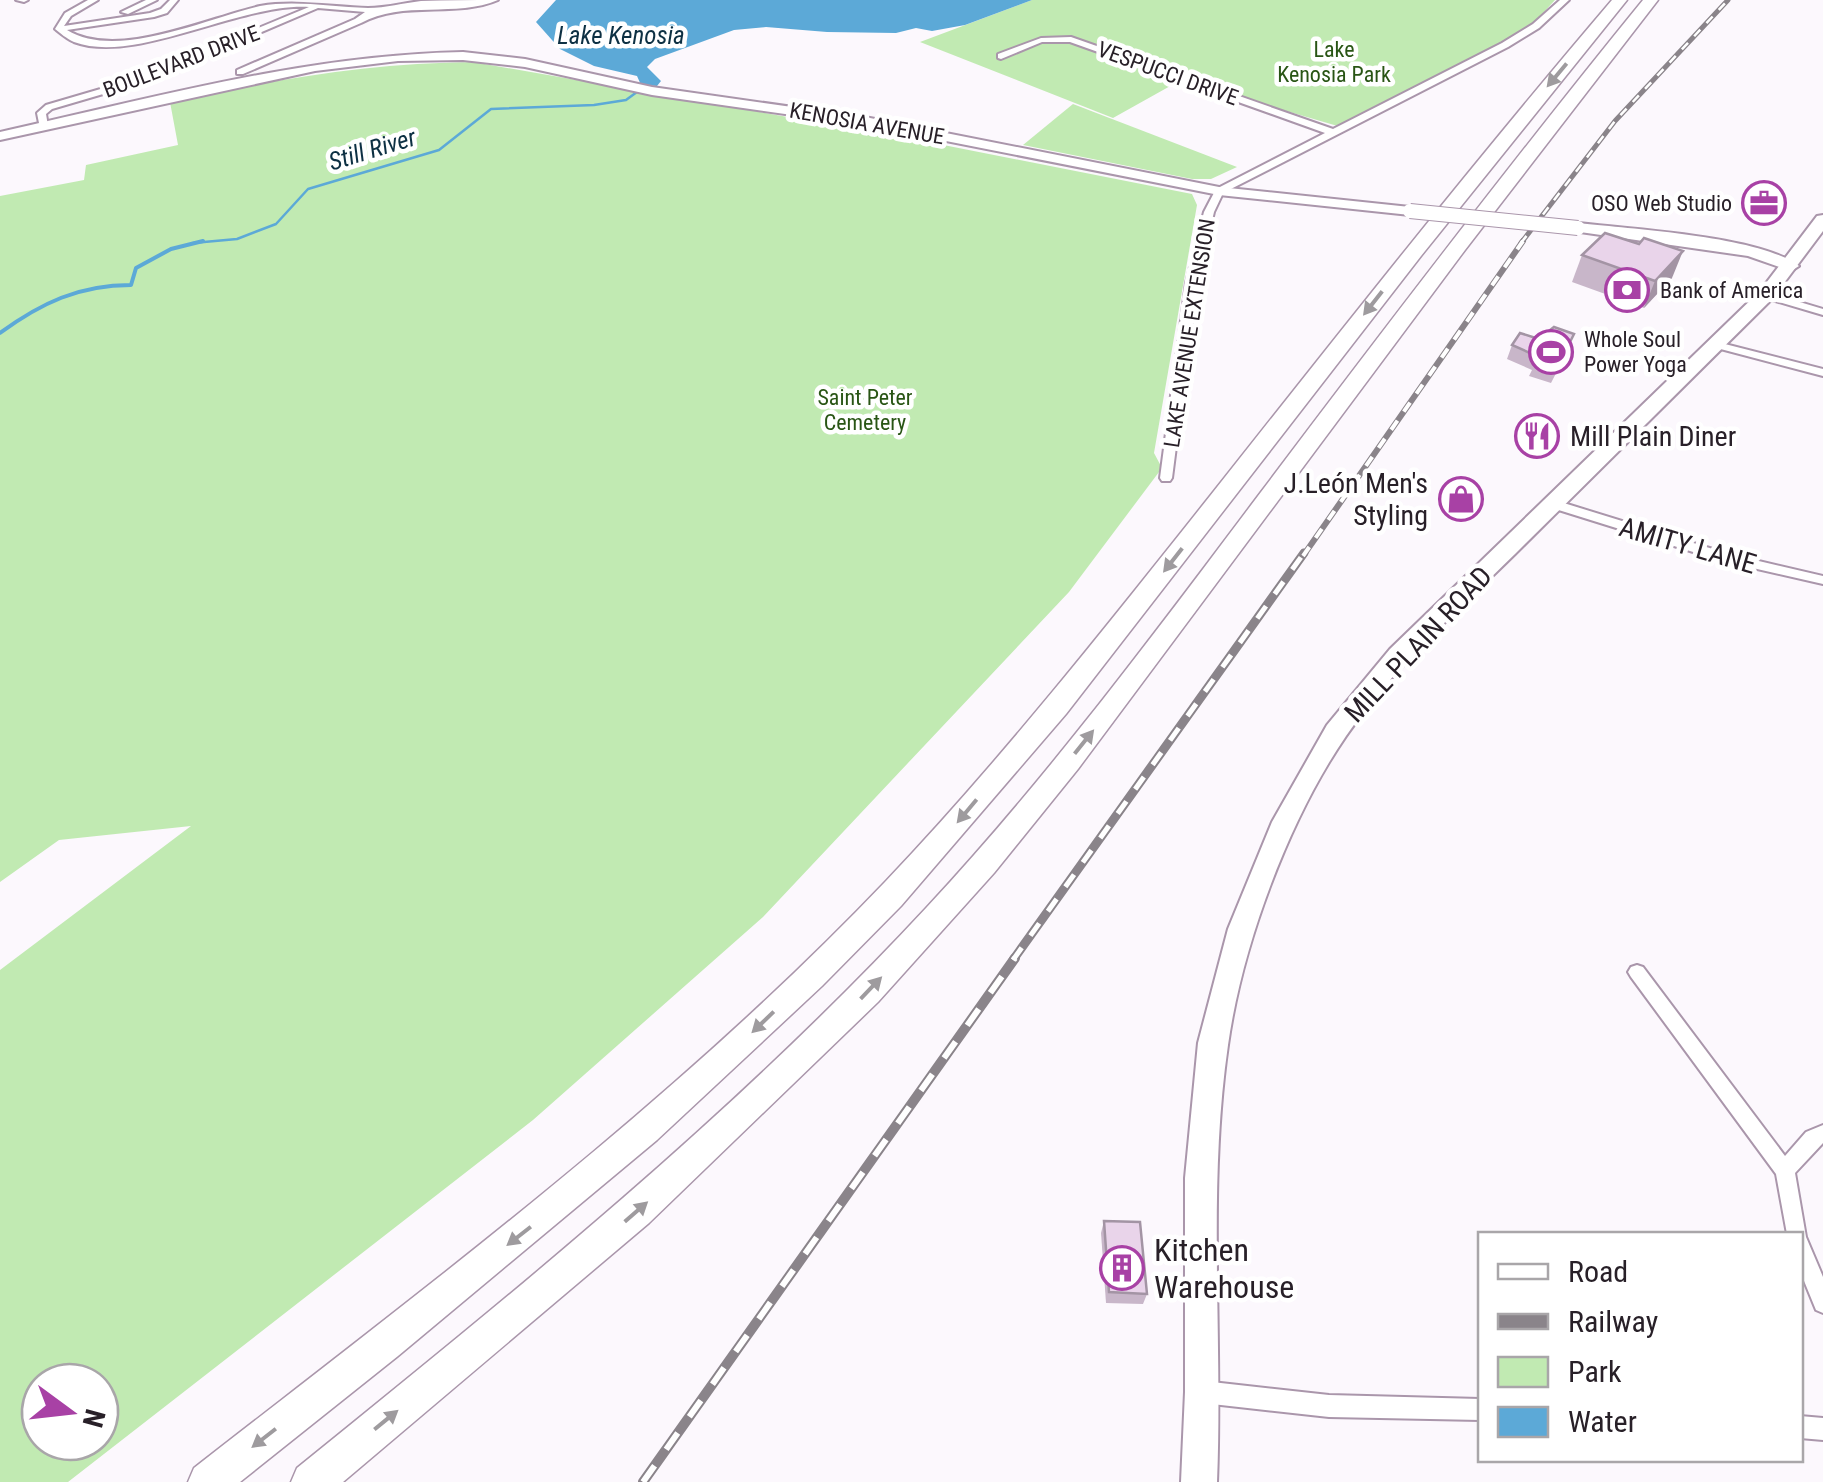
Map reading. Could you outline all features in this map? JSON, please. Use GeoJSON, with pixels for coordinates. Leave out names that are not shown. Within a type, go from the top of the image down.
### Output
{"type":"FeatureCollection","features":[{"type":"Feature","properties":{"kind":"highway"},"geometry":{"type":"LineString","coordinates":[[208,1482],[542,1218],[631,1142],[779,1007],[892,895],[1078,680],[1480,166],[1620,0]]}},
{"type":"Feature","properties":{"kind":"highway"},"geometry":{"type":"LineString","coordinates":[[311,1482],[688,1166],[862,997],[937,918],[1114,705],[1473,224],[1652,0]]}},
{"type":"Feature","properties":{"kind":"main road","name":"MILL PLAIN ROAD"},"geometry":{"type":"LineString","coordinates":[[1203,1392],[1202,1172],[1211,1058],[1227,982],[1262,873],[1309,776],[1336,732],[1398,655],[1766,296],[1816,240],[1823,220]]}},
{"type":"Feature","properties":{"kind":"main road"},"geometry":{"type":"LineString","coordinates":[[1199,1482],[1203,1392]]}},
{"type":"Feature","properties":{"kind":"street"},"geometry":{"type":"LineString","coordinates":[[59,29],[60,20],[94,0]]}},
{"type":"Feature","properties":{"kind":"street"},"geometry":{"type":"LineString","coordinates":[[112,18],[152,0]]}},
{"type":"Feature","properties":{"kind":"street"},"geometry":{"type":"LineString","coordinates":[[59,29],[152,15],[164,11],[174,0]]}},
{"type":"Feature","properties":{"kind":"street","name":"BOULEVARD DRIVE"},"geometry":{"type":"LineString","coordinates":[[43,126],[42,113],[49,108],[129,84],[332,0]]}},
{"type":"Feature","properties":{"kind":"street"},"geometry":{"type":"LineString","coordinates":[[59,29],[73,41],[121,42],[190,30],[269,6],[373,10],[427,3],[464,6],[494,0]]}},
{"type":"Feature","properties":{"kind":"street"},"geometry":{"type":"LineString","coordinates":[[1220,190],[1512,42],[1565,0]]}},
{"type":"Feature","properties":{"kind":"street"},"geometry":{"type":"LineString","coordinates":[[240,72],[358,21],[373,10]]}},
{"type":"Feature","properties":{"kind":"street","name":"VESPUCCI DRIVE"},"geometry":{"type":"LineString","coordinates":[[1001,56],[1041,40],[1071,39],[1334,132]]}},
{"type":"Feature","properties":{"kind":"street","name":"KENOSIA AVENUE"},"geometry":{"type":"LineString","coordinates":[[0,136],[266,76],[398,57],[504,60],[652,91],[870,122],[1220,190],[1657,236],[1738,252],[1774,267],[1791,266]]}},
{"type":"Feature","properties":{"kind":"street","name":"LAKE AVENUE EXTENSION"},"geometry":{"type":"LineString","coordinates":[[1166,478],[1198,262],[1211,206],[1220,190]]}},
{"type":"Feature","properties":{"kind":"street"},"geometry":{"type":"LineString","coordinates":[[1766,296],[1823,312]]}},
{"type":"Feature","properties":{"kind":"street"},"geometry":{"type":"LineString","coordinates":[[1717,345],[1823,373]]}},
{"type":"Feature","properties":{"kind":"street","name":"AMITY LANE"},"geometry":{"type":"LineString","coordinates":[[1554,504],[1727,558],[1823,580]]}},
{"type":"Feature","properties":{"kind":"street"},"geometry":{"type":"LineString","coordinates":[[1637,972],[1785,1171],[1797,1232]]}},
{"type":"Feature","properties":{"kind":"street"},"geometry":{"type":"LineString","coordinates":[[1785,1171],[1813,1138],[1823,1134]]}},
{"type":"Feature","properties":{"kind":"street"},"geometry":{"type":"LineString","coordinates":[[1803,1252],[1823,1303]]}},
{"type":"Feature","properties":{"kind":"street"},"geometry":{"type":"LineString","coordinates":[[1203,1392],[1329,1406],[1478,1410]]}},
{"type":"Feature","properties":{"kind":"green space","name":"Lake Kenosia Park"},"geometry":{"type":"Polygon","coordinates":[[[1032,0],[1555,0],[1517,41],[1341,127],[1181,80],[1113,118],[920,42],[1032,0]]]}},
{"type":"Feature","properties":{"kind":"green space","name":"Saint Peter Cemetery"},"geometry":{"type":"Polygon","coordinates":[[[473,62],[908,138],[1192,194],[1197,205],[1154,453],[1162,468],[1069,592],[763,917],[533,1120],[120,1442],[120,1362],[20,1362],[20,1462],[94,1462],[68,1482],[0,1482],[0,970],[191,826],[59,840],[0,882],[0,196],[84,180],[86,165],[178,145],[170,102],[320,74],[473,62]]]}},
{"type":"Feature","properties":{"kind":"green space"},"geometry":{"type":"Polygon","coordinates":[[[1073,104],[1237,167],[1211,179],[1192,179],[1023,145],[1073,104]]]}},
{"type":"Feature","properties":{"kind":"water","name":"Lake Kenosia"},"geometry":{"type":"Polygon","coordinates":[[[556,0],[1032,0],[965,25],[932,31],[916,28],[896,33],[827,32],[766,27],[734,30],[655,59],[647,67],[661,81],[657,86],[641,85],[637,76],[594,66],[560,49],[536,22],[556,0]]]}},
{"type":"Feature","properties":{"kind":"building"},"geometry":{"type":"Polygon","coordinates":[[[1605,233],[1639,244],[1644,238],[1683,251],[1655,281],[1582,255],[1605,233]]]}},
{"type":"Feature","properties":{"kind":"building"},"geometry":{"type":"Polygon","coordinates":[[[1554,327],[1574,334],[1556,370],[1535,363],[1539,357],[1512,345],[1520,333],[1539,339],[1554,327]]]}},
{"type":"Feature","properties":{"kind":"building","name":"Kitchen Warehouse"},"geometry":{"type":"Polygon","coordinates":[[[1104,1221],[1140,1222],[1147,1294],[1109,1292],[1104,1221]]]}},
{"type":"Feature","properties":{"kind":"waterway","name":"Still River"},"geometry":{"type":"LineString","coordinates":[[196,243],[237,239],[276,224],[308,189],[439,150],[491,109],[594,105],[626,100],[641,89]]}},
{"type":"Feature","properties":{"kind":"waterway","name":"Still River"},"geometry":{"type":"LineString","coordinates":[[196,243],[203,241]]}},
{"type":"Feature","properties":{"kind":"waterway","name":"Still River"},"geometry":{"type":"LineString","coordinates":[[0,333],[61,298],[94,288],[131,285],[136,268],[171,249],[196,243]]}},
{"type":"Feature","properties":{"kind":"railway"},"geometry":{"type":"LineString","coordinates":[[1521,243],[1615,121],[1728,0]]}},
{"type":"Feature","properties":{"kind":"railway"},"geometry":{"type":"LineString","coordinates":[[1303,556],[1523,241]]}},
{"type":"Feature","properties":{"kind":"railway"},"geometry":{"type":"LineString","coordinates":[[1013,960],[1304,553]]}},
{"type":"Feature","properties":{"kind":"railway"},"geometry":{"type":"LineString","coordinates":[[643,1482],[1015,958]]}},
{"type":"Feature","properties":{"kind":"place","name":"OSO Web Studio"},"geometry":{"type":"Point","coordinates":[1764,203]}},
{"type":"Feature","properties":{"kind":"place","name":"Bank of America"},"geometry":{"type":"Point","coordinates":[1627,290]}},
{"type":"Feature","properties":{"kind":"place","name":"Whole Soul Power Yoga"},"geometry":{"type":"Point","coordinates":[1551,352]}},
{"type":"Feature","properties":{"kind":"place","name":"Mill Plain Diner"},"geometry":{"type":"Point","coordinates":[1537,436]}},
{"type":"Feature","properties":{"kind":"place","name":"J.León Men's Styling"},"geometry":{"type":"Point","coordinates":[1461,499]}},
{"type":"Feature","properties":{"kind":"place","name":"Kitchen Warehouse"},"geometry":{"type":"Point","coordinates":[1122,1268]}}]}
